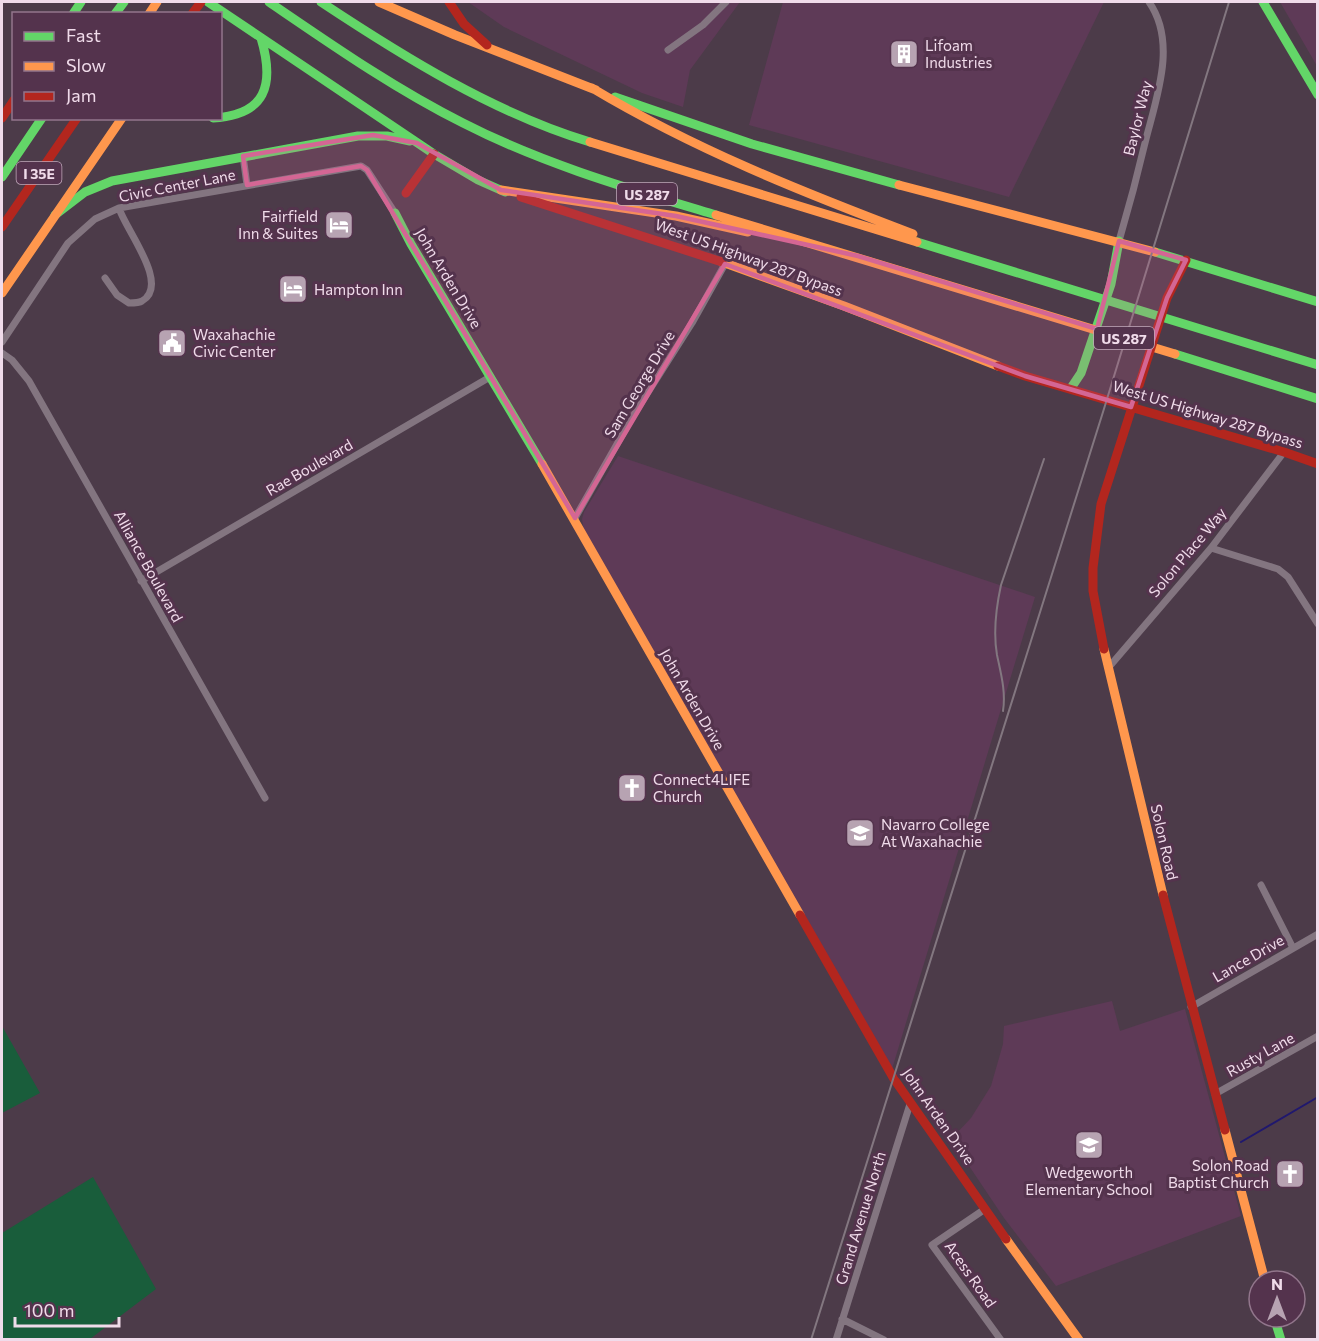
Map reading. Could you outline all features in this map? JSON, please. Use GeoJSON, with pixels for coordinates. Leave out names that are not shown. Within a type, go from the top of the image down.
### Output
{"type":"FeatureCollection","features":[{"type":"Feature","properties":{"kind":"main road","name":"West US Highway 287 Bypass"},"geometry":{"type":"LineString","coordinates":[[208,2],[434,154],[461,171],[501,190],[664,241],[844,306],[1025,376],[1284,452],[1316,465]]}},
{"type":"Feature","properties":{"kind":"main road","name":"US 287"},"geometry":{"type":"LineString","coordinates":[[268,2],[396,86],[494,138],[572,170],[1056,316],[1317,399]]}},
{"type":"Feature","properties":{"kind":"main road","name":"US 287"},"geometry":{"type":"LineString","coordinates":[[321,2],[393,49],[533,122],[576,138],[1317,365]]}},
{"type":"Feature","properties":{"kind":"main road"},"geometry":{"type":"LineString","coordinates":[[379,2],[491,49],[664,116],[809,160],[1186,260],[1317,302]]}},
{"type":"Feature","properties":{"kind":"main road"},"geometry":{"type":"LineString","coordinates":[[449,2],[464,24],[491,49]]}},
{"type":"Feature","properties":{"kind":"main road"},"geometry":{"type":"LineString","coordinates":[[1263,2],[1317,94]]}},
{"type":"Feature","properties":{"kind":"main road"},"geometry":{"type":"LineString","coordinates":[[222,118],[242,115],[260,98],[268,73],[266,53],[261,38]]}},
{"type":"Feature","properties":{"kind":"main road"},"geometry":{"type":"LineString","coordinates":[[592,88],[630,112],[703,148],[828,201],[923,237],[939,249]]}},
{"type":"Feature","properties":{"kind":"main road"},"geometry":{"type":"LineString","coordinates":[[2,118],[12,103]]}},
{"type":"Feature","properties":{"kind":"main road","name":"I 35E"},"geometry":{"type":"LineString","coordinates":[[2,177],[41,120]]}},
{"type":"Feature","properties":{"kind":"main road","name":"I 35E"},"geometry":{"type":"LineString","coordinates":[[2,228],[75,120]]}},
{"type":"Feature","properties":{"kind":"main road"},"geometry":{"type":"LineString","coordinates":[[2,293],[121,120]]}},
{"type":"Feature","properties":{"kind":"main road"},"geometry":{"type":"LineString","coordinates":[[55,215],[86,192],[112,181],[358,136],[387,136],[417,143]]}},
{"type":"Feature","properties":{"kind":"main road"},"geometry":{"type":"LineString","coordinates":[[406,193],[434,154]]}},
{"type":"Feature","properties":{"kind":"main road"},"geometry":{"type":"LineString","coordinates":[[501,190],[676,216],[858,256]]}},
{"type":"Feature","properties":{"kind":"main road","name":"John Arden Drive"},"geometry":{"type":"LineString","coordinates":[[395,213],[406,237],[575,518],[699,740],[910,1104],[1077,1339]]}},
{"type":"Feature","properties":{"kind":"main road"},"geometry":{"type":"LineString","coordinates":[[1071,388],[1081,373],[1112,284],[1119,241]]}},
{"type":"Feature","properties":{"kind":"main road","name":"Solon Road"},"geometry":{"type":"LineString","coordinates":[[1186,260],[1167,298],[1101,504],[1093,568],[1093,591],[1160,885],[1261,1269]]}},
{"type":"Feature","properties":{"kind":"street"},"geometry":{"type":"LineString","coordinates":[[668,50],[703,25],[726,2]]}},
{"type":"Feature","properties":{"kind":"street","name":"Baylor Way"},"geometry":{"type":"LineString","coordinates":[[1119,241],[1162,75],[1163,51],[1160,28],[1149,2]]}},
{"type":"Feature","properties":{"kind":"street"},"geometry":{"type":"LineString","coordinates":[[243,156],[247,185]]}},
{"type":"Feature","properties":{"kind":"street","name":"Civic Center Lane"},"geometry":{"type":"LineString","coordinates":[[2,342],[68,243],[95,219],[119,208],[361,166],[367,170],[395,213]]}},
{"type":"Feature","properties":{"kind":"street"},"geometry":{"type":"LineString","coordinates":[[105,278],[117,295],[129,303],[142,301],[150,294],[153,282],[149,268],[122,219],[119,208]]}},
{"type":"Feature","properties":{"kind":"street","name":"Sam George Drive"},"geometry":{"type":"LineString","coordinates":[[575,518],[633,416],[692,322],[725,264]]}},
{"type":"Feature","properties":{"kind":"street","name":"Alliance Boulevard"},"geometry":{"type":"LineString","coordinates":[[2,354],[12,360],[29,381],[265,798]]}},
{"type":"Feature","properties":{"kind":"street","name":"Rae Boulevard"},"geometry":{"type":"LineString","coordinates":[[141,581],[490,377]]}},
{"type":"Feature","properties":{"kind":"street","name":"Solon Place Way"},"geometry":{"type":"LineString","coordinates":[[1109,667],[1211,548],[1284,452]]}},
{"type":"Feature","properties":{"kind":"street"},"geometry":{"type":"LineString","coordinates":[[1211,548],[1278,569],[1288,577],[1317,624]]}},
{"type":"Feature","properties":{"kind":"street"},"geometry":{"type":"LineString","coordinates":[[1261,885],[1293,948]]}},
{"type":"Feature","properties":{"kind":"street","name":"Lance Drive"},"geometry":{"type":"LineString","coordinates":[[1191,1007],[1317,934]]}},
{"type":"Feature","properties":{"kind":"street","name":"Rusty Lane"},"geometry":{"type":"LineString","coordinates":[[1215,1094],[1317,1036]]}},
{"type":"Feature","properties":{"kind":"street","name":"Grand Avenue North"},"geometry":{"type":"LineString","coordinates":[[836,1340],[910,1104]]}},
{"type":"Feature","properties":{"kind":"street","name":"Acess Road"},"geometry":{"type":"LineString","coordinates":[[985,1209],[932,1245],[1001,1340]]}},
{"type":"Feature","properties":{"kind":"street"},"geometry":{"type":"LineString","coordinates":[[842,1318],[884,1340]]}},
{"type":"Feature","properties":{"kind":"highlighted area"},"geometry":{"type":"Polygon","coordinates":[[[373,135],[417,143],[501,190],[676,216],[858,256],[1097,329],[1119,241],[1186,260],[1167,298],[1131,407],[1025,376],[725,264],[575,518],[367,170],[361,166],[247,185],[243,156],[373,135]]]}},
{"type":"Feature","properties":{"kind":"shaded area"},"geometry":{"type":"Polygon","coordinates":[[[468,2],[740,2],[690,70],[683,107],[642,93],[504,27],[468,2]]]}},
{"type":"Feature","properties":{"kind":"shaded area"},"geometry":{"type":"Polygon","coordinates":[[[783,2],[1104,2],[1009,197],[749,125],[783,2]]]}},
{"type":"Feature","properties":{"kind":"shaded area"},"geometry":{"type":"Polygon","coordinates":[[[1280,2],[1317,2],[1317,66],[1280,2]]]}},
{"type":"Feature","properties":{"kind":"shaded area","name":"Navarro College At Waxahachie"},"geometry":{"type":"Polygon","coordinates":[[[618,456],[1035,597],[892,1069],[584,532],[582,519],[584,512],[618,456]]]}},
{"type":"Feature","properties":{"kind":"shaded area","name":"Wedgeworth Elementary School"},"geometry":{"type":"Polygon","coordinates":[[[1112,1001],[1120,1031],[1185,1009],[1241,1216],[1056,1286],[1004,1218],[957,1148],[955,1135],[971,1118],[991,1086],[1003,1044],[1004,1026],[1112,1001]]]}},
{"type":"Feature","properties":{"kind":"green space"},"geometry":{"type":"Polygon","coordinates":[[[2,1026],[40,1093],[2,1113],[2,1026]]]}},
{"type":"Feature","properties":{"kind":"green space"},"geometry":{"type":"Polygon","coordinates":[[[93,1177],[156,1289],[90,1339],[2,1339],[2,1233],[93,1177]]]}},
{"type":"Feature","properties":{"kind":"waterway"},"geometry":{"type":"LineString","coordinates":[[1241,1142],[1318,1097]]}},
{"type":"Feature","properties":{"kind":"railway"},"geometry":{"type":"LineString","coordinates":[[811,1340],[1103,412],[1229,2]]}},
{"type":"Feature","properties":{"kind":"railway"},"geometry":{"type":"LineString","coordinates":[[1003,711],[1003,690],[995,638],[998,602],[1001,585],[1044,459]]}},
{"type":"Feature","properties":{"kind":"traffic: fast"},"geometry":{"type":"LineString","coordinates":[[74,12],[81,2]]}},
{"type":"Feature","properties":{"kind":"traffic: fast"},"geometry":{"type":"LineString","coordinates":[[116,12],[124,2]]}},
{"type":"Feature","properties":{"kind":"traffic: fast"},"geometry":{"type":"LineString","coordinates":[[208,2],[434,154],[478,180],[505,192]]}},
{"type":"Feature","properties":{"kind":"traffic: fast"},"geometry":{"type":"LineString","coordinates":[[269,2],[388,81],[493,138],[587,175],[716,215]]}},
{"type":"Feature","properties":{"kind":"traffic: fast"},"geometry":{"type":"LineString","coordinates":[[321,2],[451,82],[519,116],[590,142]]}},
{"type":"Feature","properties":{"kind":"traffic: fast"},"geometry":{"type":"LineString","coordinates":[[1263,2],[1318,95]]}},
{"type":"Feature","properties":{"kind":"traffic: fast"},"geometry":{"type":"LineString","coordinates":[[222,117],[245,111],[255,104],[262,94],[267,70],[261,38]]}},
{"type":"Feature","properties":{"kind":"traffic: fast"},"geometry":{"type":"LineString","coordinates":[[615,97],[752,144],[899,185]]}},
{"type":"Feature","properties":{"kind":"traffic: fast"},"geometry":{"type":"LineString","coordinates":[[2,177],[41,120]]}},
{"type":"Feature","properties":{"kind":"traffic: fast"},"geometry":{"type":"LineString","coordinates":[[55,215],[85,192],[112,181],[358,136],[387,136],[410,141]]}},
{"type":"Feature","properties":{"kind":"traffic: fast"},"geometry":{"type":"LineString","coordinates":[[395,213],[411,244],[542,464]]}},
{"type":"Feature","properties":{"kind":"traffic: fast"},"geometry":{"type":"LineString","coordinates":[[1071,388],[1081,373],[1111,284],[1119,241]]}},
{"type":"Feature","properties":{"kind":"traffic: fast"},"geometry":{"type":"LineString","coordinates":[[917,242],[1318,365]]}},
{"type":"Feature","properties":{"kind":"traffic: fast"},"geometry":{"type":"LineString","coordinates":[[1155,252],[1318,302]]}},
{"type":"Feature","properties":{"kind":"traffic: fast"},"geometry":{"type":"LineString","coordinates":[[1175,354],[1318,399]]}},
{"type":"Feature","properties":{"kind":"traffic: fast"},"geometry":{"type":"LineString","coordinates":[[1278,1329],[1281,1340]]}},
{"type":"Feature","properties":{"kind":"traffic: slow"},"geometry":{"type":"LineString","coordinates":[[150,12],[157,2]]}},
{"type":"Feature","properties":{"kind":"traffic: slow"},"geometry":{"type":"LineString","coordinates":[[379,2],[455,35],[596,90]]}},
{"type":"Feature","properties":{"kind":"traffic: slow"},"geometry":{"type":"LineString","coordinates":[[592,88],[709,150],[830,202],[913,234]]}},
{"type":"Feature","properties":{"kind":"traffic: slow"},"geometry":{"type":"LineString","coordinates":[[2,293],[121,120]]}},
{"type":"Feature","properties":{"kind":"traffic: slow"},"geometry":{"type":"LineString","coordinates":[[590,142],[917,242]]}},
{"type":"Feature","properties":{"kind":"traffic: slow"},"geometry":{"type":"LineString","coordinates":[[899,185],[1155,252]]}},
{"type":"Feature","properties":{"kind":"traffic: slow"},"geometry":{"type":"LineString","coordinates":[[501,190],[676,216],[748,232]]}},
{"type":"Feature","properties":{"kind":"traffic: slow"},"geometry":{"type":"LineString","coordinates":[[716,215],[1175,354]]}},
{"type":"Feature","properties":{"kind":"traffic: slow"},"geometry":{"type":"LineString","coordinates":[[722,262],[844,306],[998,366]]}},
{"type":"Feature","properties":{"kind":"traffic: slow"},"geometry":{"type":"LineString","coordinates":[[542,464],[800,915]]}},
{"type":"Feature","properties":{"kind":"traffic: slow"},"geometry":{"type":"LineString","coordinates":[[1104,649],[1163,895]]}},
{"type":"Feature","properties":{"kind":"traffic: slow"},"geometry":{"type":"LineString","coordinates":[[1225,1130],[1262,1269]]}},
{"type":"Feature","properties":{"kind":"traffic: slow"},"geometry":{"type":"LineString","coordinates":[[1006,1239],[1079,1340]]}},
{"type":"Feature","properties":{"kind":"traffic: jam"},"geometry":{"type":"LineString","coordinates":[[194,12],[201,2]]}},
{"type":"Feature","properties":{"kind":"traffic: jam"},"geometry":{"type":"LineString","coordinates":[[449,2],[464,24],[487,45]]}},
{"type":"Feature","properties":{"kind":"traffic: jam"},"geometry":{"type":"LineString","coordinates":[[2,118],[12,103]]}},
{"type":"Feature","properties":{"kind":"traffic: jam"},"geometry":{"type":"LineString","coordinates":[[2,227],[76,120]]}},
{"type":"Feature","properties":{"kind":"traffic: jam"},"geometry":{"type":"LineString","coordinates":[[406,193],[434,154]]}},
{"type":"Feature","properties":{"kind":"traffic: jam"},"geometry":{"type":"LineString","coordinates":[[521,197],[722,262]]}},
{"type":"Feature","properties":{"kind":"traffic: jam"},"geometry":{"type":"LineString","coordinates":[[1104,649],[1093,591],[1093,568],[1101,504],[1167,298],[1186,260]]}},
{"type":"Feature","properties":{"kind":"traffic: jam"},"geometry":{"type":"LineString","coordinates":[[998,366],[1318,464]]}},
{"type":"Feature","properties":{"kind":"traffic: jam"},"geometry":{"type":"LineString","coordinates":[[1163,895],[1225,1130]]}},
{"type":"Feature","properties":{"kind":"traffic: jam"},"geometry":{"type":"LineString","coordinates":[[800,915],[894,1079],[1006,1239]]}},
{"type":"Feature","properties":{"kind":"place","name":"Lifoam Industries"},"geometry":{"type":"Point","coordinates":[904,54]}},
{"type":"Feature","properties":{"kind":"place","name":"Fairfield Inn & Suites"},"geometry":{"type":"Point","coordinates":[339,225]}},
{"type":"Feature","properties":{"kind":"place","name":"Hampton Inn"},"geometry":{"type":"Point","coordinates":[293,289]}},
{"type":"Feature","properties":{"kind":"place","name":"Waxahachie Civic Center"},"geometry":{"type":"Point","coordinates":[172,343]}},
{"type":"Feature","properties":{"kind":"place","name":"Connect4LIFE Church"},"geometry":{"type":"Point","coordinates":[632,788]}},
{"type":"Feature","properties":{"kind":"place","name":"Navarro College At Waxahachie"},"geometry":{"type":"Point","coordinates":[860,833]}},
{"type":"Feature","properties":{"kind":"place","name":"Wedgeworth Elementary School"},"geometry":{"type":"Point","coordinates":[1089,1145]}},
{"type":"Feature","properties":{"kind":"place","name":"Solon Road Baptist Church"},"geometry":{"type":"Point","coordinates":[1290,1174]}}]}
